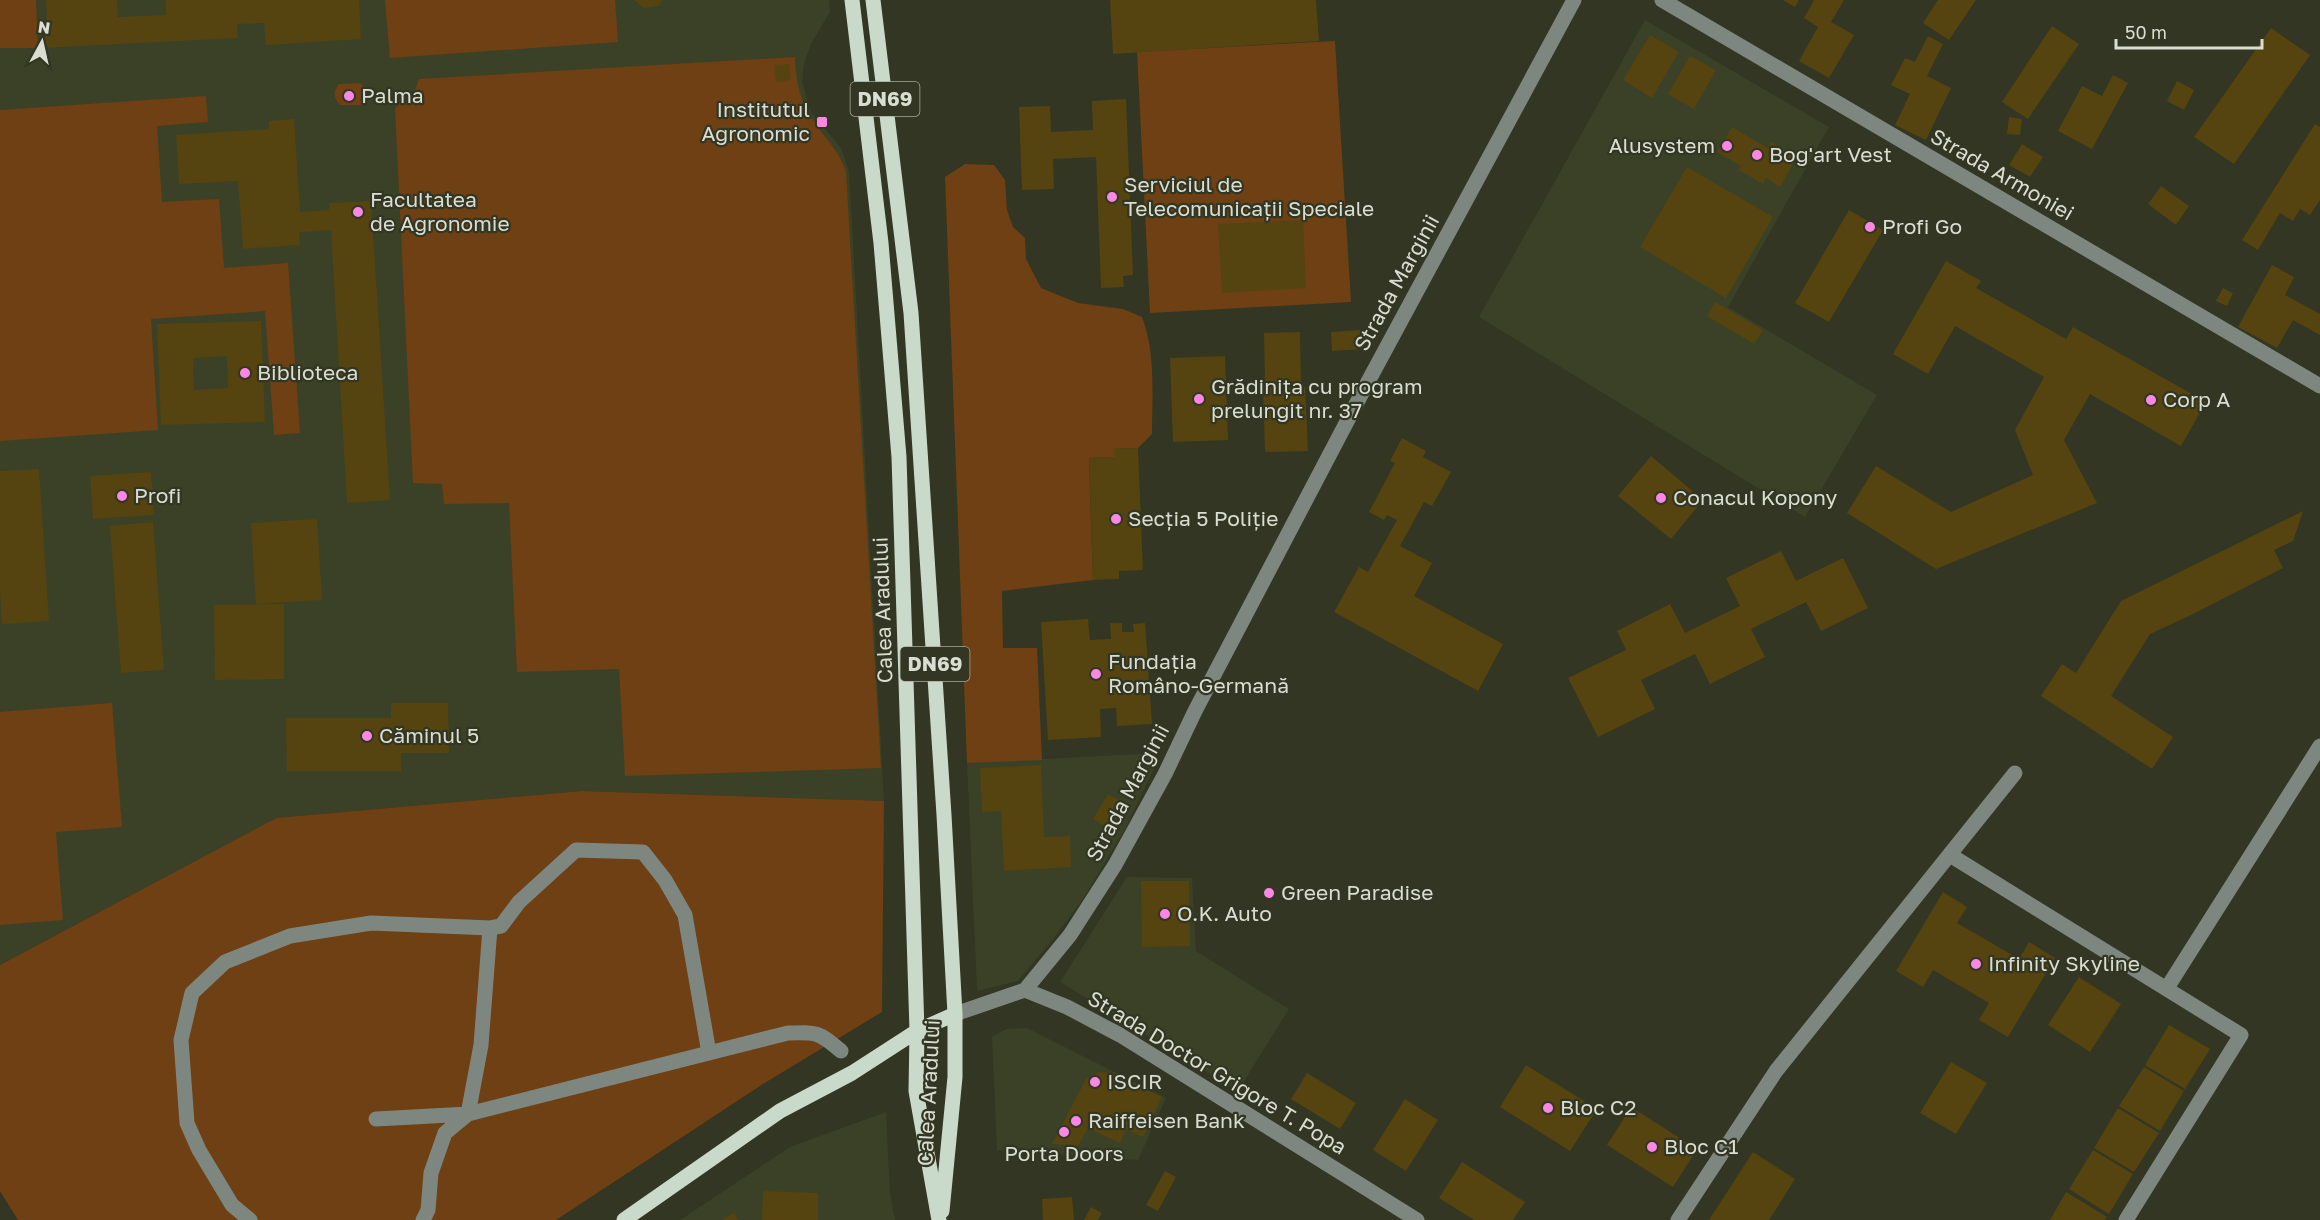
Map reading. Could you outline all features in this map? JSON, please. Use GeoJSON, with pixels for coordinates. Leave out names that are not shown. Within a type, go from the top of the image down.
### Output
{"type":"FeatureCollection","features":[{"type":"Feature","properties":{"kind":"main road","name":"Calea Aradului"},"geometry":{"type":"LineString","coordinates":[[852,0],[881,243],[899,457],[917,1031],[916,1091],[940,1220]]}},
{"type":"Feature","properties":{"kind":"main road","name":"Calea Aradului"},"geometry":{"type":"LineString","coordinates":[[873,0],[911,313],[955,1014],[955,1077],[940,1220]]}},
{"type":"Feature","properties":{"kind":"main road"},"geometry":{"type":"LineString","coordinates":[[624,1220],[780,1111],[852,1073],[917,1031],[955,1014]]}},
{"type":"Feature","properties":{"kind":"street","name":"Strada Marginii"},"geometry":{"type":"LineString","coordinates":[[1025,990],[1070,935],[1115,865],[1165,774],[1195,711],[1363,391],[1574,0]]}},
{"type":"Feature","properties":{"kind":"street","name":"Strada Armoniei"},"geometry":{"type":"LineString","coordinates":[[1662,0],[2320,386]]}},
{"type":"Feature","properties":{"kind":"street"},"geometry":{"type":"LineString","coordinates":[[2167,988],[2320,746]]}},
{"type":"Feature","properties":{"kind":"street"},"geometry":{"type":"LineString","coordinates":[[1678,1220],[1776,1071],[2015,773]]}},
{"type":"Feature","properties":{"kind":"street"},"geometry":{"type":"LineString","coordinates":[[250,1220],[232,1205],[199,1150],[187,1123],[181,1040],[192,993],[225,962],[290,936],[371,923],[490,928],[501,926],[519,902],[576,850],[643,852],[665,880],[685,915],[709,1053]]}},
{"type":"Feature","properties":{"kind":"street"},"geometry":{"type":"LineString","coordinates":[[1950,855],[2241,1035],[2126,1220]]}},
{"type":"Feature","properties":{"kind":"street"},"geometry":{"type":"LineString","coordinates":[[423,1220],[428,1210],[431,1173],[445,1133],[468,1114],[481,1045],[490,928]]}},
{"type":"Feature","properties":{"kind":"street"},"geometry":{"type":"LineString","coordinates":[[955,1014],[1025,990]]}},
{"type":"Feature","properties":{"kind":"street","name":"Strada Doctor Grigore T. Popa"},"geometry":{"type":"LineString","coordinates":[[1025,990],[1067,1007],[1120,1035],[1417,1220]]}},
{"type":"Feature","properties":{"kind":"street"},"geometry":{"type":"LineString","coordinates":[[376,1119],[468,1114],[788,1033],[814,1032],[841,1051]]}},
{"type":"Feature","properties":{"kind":"shaded area"},"geometry":{"type":"Polygon","coordinates":[[[0,0],[829,0],[830,12],[811,44],[804,64],[802,82],[811,112],[841,148],[849,171],[884,801],[582,791],[276,818],[0,965],[0,0]]]}},
{"type":"Feature","properties":{"kind":"shaded area"},"geometry":{"type":"Polygon","coordinates":[[[0,0],[36,0],[38,48],[0,48],[0,0]]]}},
{"type":"Feature","properties":{"kind":"shaded area"},"geometry":{"type":"Polygon","coordinates":[[[385,0],[615,0],[618,42],[390,58],[385,0]]]}},
{"type":"Feature","properties":{"kind":"shaded area"},"geometry":{"type":"Polygon","coordinates":[[[1645,20],[1829,127],[1728,307],[1877,395],[1805,517],[1479,317],[1645,20]]]}},
{"type":"Feature","properties":{"kind":"shaded area"},"geometry":{"type":"Polygon","coordinates":[[[1335,41],[1351,302],[1150,313],[1137,52],[1335,41]]]}},
{"type":"Feature","properties":{"kind":"shaded area"},"geometry":{"type":"Polygon","coordinates":[[[795,57],[798,85],[805,106],[839,155],[846,172],[881,768],[625,776],[619,669],[517,672],[509,503],[444,504],[442,484],[413,483],[395,108],[414,93],[419,79],[795,57]]]}},
{"type":"Feature","properties":{"kind":"shaded area"},"geometry":{"type":"Polygon","coordinates":[[[360,83],[366,89],[367,99],[361,105],[340,105],[335,94],[339,84],[360,83]]]}},
{"type":"Feature","properties":{"kind":"shaded area"},"geometry":{"type":"Polygon","coordinates":[[[206,96],[208,122],[157,126],[162,202],[219,199],[224,268],[288,263],[300,433],[274,435],[265,311],[151,319],[158,430],[0,441],[0,110],[206,96]]]}},
{"type":"Feature","properties":{"kind":"shaded area"},"geometry":{"type":"Polygon","coordinates":[[[965,164],[994,165],[1005,180],[1007,210],[1013,227],[1025,238],[1026,259],[1041,288],[1078,303],[1123,309],[1142,317],[1151,360],[1152,434],[1138,448],[1115,449],[1115,457],[1089,458],[1093,580],[1002,591],[1003,648],[1037,648],[1042,760],[967,763],[945,177],[965,164]]]}},
{"type":"Feature","properties":{"kind":"shaded area"},"geometry":{"type":"Polygon","coordinates":[[[112,703],[122,827],[56,832],[63,920],[0,925],[0,712],[112,703]]]}},
{"type":"Feature","properties":{"kind":"shaded area"},"geometry":{"type":"Polygon","coordinates":[[[1159,753],[1156,765],[1124,831],[1083,899],[1054,938],[1018,981],[977,991],[967,763],[1159,753]]]}},
{"type":"Feature","properties":{"kind":"shaded area"},"geometry":{"type":"Polygon","coordinates":[[[582,791],[884,801],[882,1012],[763,1084],[556,1220],[18,1220],[0,1191],[0,965],[276,818],[582,791]]]}},
{"type":"Feature","properties":{"kind":"shaded area"},"geometry":{"type":"Polygon","coordinates":[[[1127,877],[1192,878],[1196,951],[1289,1009],[1238,1091],[1060,982],[1127,877]]]}},
{"type":"Feature","properties":{"kind":"shaded area"},"geometry":{"type":"Polygon","coordinates":[[[1027,1028],[1166,1098],[1138,1160],[997,1150],[992,1037],[1006,1029],[1027,1028]]]}},
{"type":"Feature","properties":{"kind":"shaded area"},"geometry":{"type":"Polygon","coordinates":[[[886,1112],[890,1193],[895,1220],[680,1220],[790,1147],[886,1112]]]}},
{"type":"Feature","properties":{"kind":"building"},"geometry":{"type":"Polygon","coordinates":[[[46,0],[117,0],[118,17],[166,15],[166,0],[359,0],[361,39],[266,45],[264,23],[237,24],[238,38],[41,48],[40,21],[47,20],[46,0]]]}},
{"type":"Feature","properties":{"kind":"building"},"geometry":{"type":"Polygon","coordinates":[[[634,0],[662,0],[659,6],[644,8],[634,0]]]}},
{"type":"Feature","properties":{"kind":"building"},"geometry":{"type":"Polygon","coordinates":[[[1110,0],[1316,0],[1319,41],[1113,54],[1110,0]]]}},
{"type":"Feature","properties":{"kind":"building"},"geometry":{"type":"Polygon","coordinates":[[[1783,0],[1799,0],[1795,7],[1783,0]]]}},
{"type":"Feature","properties":{"kind":"building"},"geometry":{"type":"Polygon","coordinates":[[[1814,0],[1844,0],[1831,22],[1854,35],[1829,78],[1799,61],[1818,27],[1804,18],[1814,0]]]}},
{"type":"Feature","properties":{"kind":"building"},"geometry":{"type":"Polygon","coordinates":[[[1938,0],[1976,0],[1949,40],[1923,23],[1938,0]]]}},
{"type":"Feature","properties":{"kind":"building"},"geometry":{"type":"Polygon","coordinates":[[[2052,26],[2079,44],[2028,119],[2002,102],[2052,26]]]}},
{"type":"Feature","properties":{"kind":"building"},"geometry":{"type":"Polygon","coordinates":[[[2271,28],[2310,55],[2234,164],[2194,137],[2271,28]]]}},
{"type":"Feature","properties":{"kind":"building"},"geometry":{"type":"Polygon","coordinates":[[[1650,35],[1679,52],[1652,98],[1623,80],[1650,35]]]}},
{"type":"Feature","properties":{"kind":"building"},"geometry":{"type":"Polygon","coordinates":[[[1928,36],[1943,44],[1927,76],[1951,88],[1926,140],[1895,125],[1910,94],[1891,85],[1905,58],[1915,62],[1928,36]]]}},
{"type":"Feature","properties":{"kind":"building"},"geometry":{"type":"Polygon","coordinates":[[[1690,56],[1716,70],[1694,109],[1668,94],[1690,56]]]}},
{"type":"Feature","properties":{"kind":"building"},"geometry":{"type":"Polygon","coordinates":[[[789,64],[791,80],[776,82],[774,65],[789,64]]]}},
{"type":"Feature","properties":{"kind":"building"},"geometry":{"type":"Polygon","coordinates":[[[2113,75],[2128,83],[2092,149],[2058,131],[2082,86],[2102,96],[2113,75]]]}},
{"type":"Feature","properties":{"kind":"building"},"geometry":{"type":"Polygon","coordinates":[[[2177,81],[2194,90],[2184,110],[2167,101],[2177,81]]]}},
{"type":"Feature","properties":{"kind":"building"},"geometry":{"type":"Polygon","coordinates":[[[1126,99],[1133,275],[1123,276],[1124,287],[1101,288],[1096,157],[1053,159],[1054,189],[1022,190],[1019,107],[1050,106],[1051,132],[1093,130],[1092,101],[1126,99]]]}},
{"type":"Feature","properties":{"kind":"building"},"geometry":{"type":"Polygon","coordinates":[[[2009,117],[2022,119],[2020,135],[2007,134],[2009,117]]]}},
{"type":"Feature","properties":{"kind":"building"},"geometry":{"type":"Polygon","coordinates":[[[294,119],[300,212],[329,210],[329,203],[371,201],[390,500],[347,503],[331,230],[299,232],[300,245],[243,249],[238,181],[179,184],[176,135],[269,129],[269,121],[294,119]]]}},
{"type":"Feature","properties":{"kind":"building"},"geometry":{"type":"Polygon","coordinates":[[[2315,124],[2320,127],[2320,200],[2310,215],[2300,209],[2293,221],[2280,213],[2258,250],[2242,240],[2315,124]]]}},
{"type":"Feature","properties":{"kind":"building","name":"Bog'art Vest"},"geometry":{"type":"Polygon","coordinates":[[[1732,127],[1768,148],[1771,142],[1797,157],[1780,187],[1766,178],[1763,184],[1739,170],[1741,166],[1717,152],[1732,127]]]}},
{"type":"Feature","properties":{"kind":"building"},"geometry":{"type":"Polygon","coordinates":[[[2022,144],[2043,157],[2030,177],[2009,165],[2022,144]]]}},
{"type":"Feature","properties":{"kind":"building"},"geometry":{"type":"Polygon","coordinates":[[[1687,167],[1773,217],[1726,298],[1640,247],[1687,167]]]}},
{"type":"Feature","properties":{"kind":"building"},"geometry":{"type":"Polygon","coordinates":[[[2161,186],[2189,206],[2176,225],[2148,204],[2161,186]]]}},
{"type":"Feature","properties":{"kind":"building"},"geometry":{"type":"Polygon","coordinates":[[[1849,210],[1883,230],[1829,322],[1795,303],[1849,210]]]}},
{"type":"Feature","properties":{"kind":"building"},"geometry":{"type":"Polygon","coordinates":[[[1303,220],[1306,288],[1222,293],[1218,224],[1303,220]]]}},
{"type":"Feature","properties":{"kind":"building"},"geometry":{"type":"Polygon","coordinates":[[[1946,261],[1981,281],[1976,288],[2066,339],[2073,327],[2206,402],[2181,446],[2090,394],[2064,440],[2097,503],[1936,569],[1847,513],[1876,466],[1951,512],[2033,475],[2015,430],[2044,377],[1955,326],[1928,374],[1893,354],[1946,261]]]}},
{"type":"Feature","properties":{"kind":"building"},"geometry":{"type":"Polygon","coordinates":[[[2272,265],[2294,277],[2285,295],[2320,314],[2320,335],[2293,320],[2277,348],[2238,327],[2272,265]]]}},
{"type":"Feature","properties":{"kind":"building"},"geometry":{"type":"Polygon","coordinates":[[[2223,288],[2233,293],[2227,306],[2216,301],[2223,288]]]}},
{"type":"Feature","properties":{"kind":"building"},"geometry":{"type":"Polygon","coordinates":[[[1715,302],[1763,330],[1754,344],[1707,316],[1715,302]]]}},
{"type":"Feature","properties":{"kind":"building","name":"Biblioteca"},"geometry":{"type":"Polygon","coordinates":[[[261,321],[265,422],[161,425],[157,324],[261,321]],[[227,356],[193,358],[194,390],[228,388],[227,356]]]}},
{"type":"Feature","properties":{"kind":"building"},"geometry":{"type":"Polygon","coordinates":[[[1361,330],[1363,349],[1332,351],[1331,332],[1361,330]]]}},
{"type":"Feature","properties":{"kind":"building"},"geometry":{"type":"Polygon","coordinates":[[[1300,332],[1301,384],[1265,384],[1264,333],[1300,332]]]}},
{"type":"Feature","properties":{"kind":"building","name":"Grădinița cu program prelungit nr. 37"},"geometry":{"type":"Polygon","coordinates":[[[1225,356],[1228,440],[1173,442],[1170,358],[1225,356]]]}},
{"type":"Feature","properties":{"kind":"building"},"geometry":{"type":"Polygon","coordinates":[[[1305,387],[1308,451],[1265,452],[1263,388],[1305,387]]]}},
{"type":"Feature","properties":{"kind":"building"},"geometry":{"type":"Polygon","coordinates":[[[1402,438],[1426,451],[1423,457],[1451,472],[1432,506],[1424,502],[1400,546],[1432,563],[1414,596],[1503,644],[1478,691],[1334,612],[1359,567],[1368,572],[1397,520],[1387,515],[1384,520],[1369,512],[1395,463],[1390,461],[1402,438]]]}},
{"type":"Feature","properties":{"kind":"building","name":"Secția 5 Poliție"},"geometry":{"type":"Polygon","coordinates":[[[1138,448],[1143,570],[1119,571],[1119,579],[1093,580],[1089,458],[1115,457],[1114,449],[1138,448]]]}},
{"type":"Feature","properties":{"kind":"building","name":"Conacul Kopony"},"geometry":{"type":"Polygon","coordinates":[[[1651,456],[1703,500],[1671,539],[1618,496],[1651,456]]]}},
{"type":"Feature","properties":{"kind":"building"},"geometry":{"type":"Polygon","coordinates":[[[39,469],[49,621],[2,624],[0,471],[39,469]]]}},
{"type":"Feature","properties":{"kind":"building","name":"Profi"},"geometry":{"type":"Polygon","coordinates":[[[151,472],[154,515],[93,519],[90,476],[151,472]]]}},
{"type":"Feature","properties":{"kind":"building"},"geometry":{"type":"Polygon","coordinates":[[[2303,511],[2293,541],[2274,550],[2283,568],[2150,634],[2111,696],[2173,737],[2152,769],[2041,696],[2062,664],[2076,673],[2121,601],[2303,511]]]}},
{"type":"Feature","properties":{"kind":"building"},"geometry":{"type":"Polygon","coordinates":[[[317,519],[322,600],[256,604],[251,523],[317,519]]]}},
{"type":"Feature","properties":{"kind":"building"},"geometry":{"type":"Polygon","coordinates":[[[153,522],[164,670],[121,673],[110,526],[153,522]]]}},
{"type":"Feature","properties":{"kind":"building"},"geometry":{"type":"Polygon","coordinates":[[[1781,551],[1796,581],[1843,558],[1868,608],[1821,631],[1806,602],[1751,629],[1765,657],[1710,684],[1695,654],[1641,680],[1655,709],[1598,737],[1568,678],[1626,650],[1617,631],[1670,604],[1685,633],[1740,606],[1726,578],[1781,551]]]}},
{"type":"Feature","properties":{"kind":"building"},"geometry":{"type":"Polygon","coordinates":[[[284,604],[284,679],[215,680],[214,605],[284,604]]]}},
{"type":"Feature","properties":{"kind":"building","name":"Fundația Româno-Germană"},"geometry":{"type":"Polygon","coordinates":[[[1088,619],[1090,640],[1111,639],[1110,623],[1122,623],[1122,632],[1134,632],[1133,624],[1145,623],[1152,724],[1117,726],[1116,708],[1100,709],[1101,737],[1048,740],[1041,622],[1088,619]]]}},
{"type":"Feature","properties":{"kind":"building","name":"Căminul 5"},"geometry":{"type":"Polygon","coordinates":[[[391,703],[448,703],[449,753],[401,753],[401,771],[287,771],[286,718],[391,718],[391,703]]]}},
{"type":"Feature","properties":{"kind":"building"},"geometry":{"type":"Polygon","coordinates":[[[1041,765],[1044,837],[1070,836],[1071,867],[1004,871],[1001,811],[982,812],[980,768],[1041,765]]]}},
{"type":"Feature","properties":{"kind":"building"},"geometry":{"type":"Polygon","coordinates":[[[1108,794],[1124,803],[1109,829],[1093,819],[1108,794]]]}},
{"type":"Feature","properties":{"kind":"building","name":"O.K. Auto"},"geometry":{"type":"Polygon","coordinates":[[[1141,881],[1189,881],[1190,946],[1142,947],[1141,881]]]}},
{"type":"Feature","properties":{"kind":"building","name":"Infinity Skyline"},"geometry":{"type":"Polygon","coordinates":[[[1943,892],[1967,907],[1957,923],[2019,959],[2029,942],[2055,958],[2008,1037],[1979,1020],[1989,1003],[1933,970],[1923,987],[1896,971],[1943,892]]]}},
{"type":"Feature","properties":{"kind":"building"},"geometry":{"type":"Polygon","coordinates":[[[2079,977],[2121,1004],[2090,1052],[2048,1025],[2079,977]]]}},
{"type":"Feature","properties":{"kind":"building"},"geometry":{"type":"Polygon","coordinates":[[[2169,1025],[2210,1049],[2185,1089],[2145,1065],[2169,1025]]]}},
{"type":"Feature","properties":{"kind":"building"},"geometry":{"type":"Polygon","coordinates":[[[1951,1062],[1987,1083],[1956,1134],[1920,1113],[1951,1062]]]}},
{"type":"Feature","properties":{"kind":"building","name":"Bloc C2"},"geometry":{"type":"Polygon","coordinates":[[[1526,1065],[1597,1109],[1570,1151],[1500,1107],[1526,1065]]]}},
{"type":"Feature","properties":{"kind":"building"},"geometry":{"type":"Polygon","coordinates":[[[2144,1067],[2184,1091],[2160,1131],[2119,1106],[2144,1067]]]}},
{"type":"Feature","properties":{"kind":"building"},"geometry":{"type":"Polygon","coordinates":[[[1099,1072],[1112,1073],[1162,1097],[1143,1137],[1126,1129],[1120,1143],[1088,1128],[1078,1146],[1052,1144],[1086,1079],[1099,1072]]]}},
{"type":"Feature","properties":{"kind":"building"},"geometry":{"type":"Polygon","coordinates":[[[1307,1073],[1356,1103],[1340,1129],[1291,1099],[1307,1073]]]}},
{"type":"Feature","properties":{"kind":"building"},"geometry":{"type":"Polygon","coordinates":[[[1405,1099],[1438,1120],[1406,1171],[1373,1150],[1405,1099]]]}},
{"type":"Feature","properties":{"kind":"building","name":"Bloc C1"},"geometry":{"type":"Polygon","coordinates":[[[1631,1107],[1697,1149],[1673,1187],[1607,1145],[1631,1107]]]}},
{"type":"Feature","properties":{"kind":"building"},"geometry":{"type":"Polygon","coordinates":[[[2118,1108],[2159,1133],[2134,1172],[2094,1148],[2118,1108]]]}},
{"type":"Feature","properties":{"kind":"building"},"geometry":{"type":"Polygon","coordinates":[[[2093,1150],[2133,1174],[2109,1214],[2069,1189],[2093,1150]]]}},
{"type":"Feature","properties":{"kind":"building"},"geometry":{"type":"Polygon","coordinates":[[[1753,1152],[1795,1179],[1775,1211],[1769,1220],[1709,1220],[1753,1152]]]}},
{"type":"Feature","properties":{"kind":"building"},"geometry":{"type":"Polygon","coordinates":[[[1462,1162],[1525,1202],[1513,1220],[1474,1220],[1439,1198],[1462,1162]]]}},
{"type":"Feature","properties":{"kind":"building"},"geometry":{"type":"Polygon","coordinates":[[[1165,1171],[1176,1177],[1158,1211],[1146,1205],[1165,1171]]]}},
{"type":"Feature","properties":{"kind":"building"},"geometry":{"type":"Polygon","coordinates":[[[763,1191],[818,1193],[818,1220],[762,1220],[763,1191]]]}},
{"type":"Feature","properties":{"kind":"building"},"geometry":{"type":"Polygon","coordinates":[[[2066,1192],[2107,1217],[2105,1220],[2050,1220],[2066,1192]]]}},
{"type":"Feature","properties":{"kind":"building"},"geometry":{"type":"Polygon","coordinates":[[[1072,1197],[1074,1220],[1043,1220],[1042,1199],[1072,1197]]]}},
{"type":"Feature","properties":{"kind":"building"},"geometry":{"type":"Polygon","coordinates":[[[1091,1207],[1102,1213],[1098,1220],[1084,1220],[1091,1207]]]}},
{"type":"Feature","properties":{"kind":"building"},"geometry":{"type":"Polygon","coordinates":[[[734,1213],[738,1220],[722,1220],[734,1213]]]}},
{"type":"Feature","properties":{"kind":"place","name":"Palma"},"geometry":{"type":"Point","coordinates":[349,96]}},
{"type":"Feature","properties":{"kind":"place","name":"Institutul Agronomic"},"geometry":{"type":"Point","coordinates":[822,122]}},
{"type":"Feature","properties":{"kind":"place","name":"Alusystem"},"geometry":{"type":"Point","coordinates":[1727,146]}},
{"type":"Feature","properties":{"kind":"place","name":"Bog'art Vest"},"geometry":{"type":"Point","coordinates":[1757,155]}},
{"type":"Feature","properties":{"kind":"place","name":"Serviciul de Telecomunicații Speciale"},"geometry":{"type":"Point","coordinates":[1112,197]}},
{"type":"Feature","properties":{"kind":"place","name":"Facultatea de Agronomie"},"geometry":{"type":"Point","coordinates":[358,212]}},
{"type":"Feature","properties":{"kind":"place","name":"Profi Go"},"geometry":{"type":"Point","coordinates":[1870,227]}},
{"type":"Feature","properties":{"kind":"place","name":"Biblioteca"},"geometry":{"type":"Point","coordinates":[245,373]}},
{"type":"Feature","properties":{"kind":"place","name":"Grădinița cu program prelungit nr. 37"},"geometry":{"type":"Point","coordinates":[1199,399]}},
{"type":"Feature","properties":{"kind":"place","name":"Corp A"},"geometry":{"type":"Point","coordinates":[2151,400]}},
{"type":"Feature","properties":{"kind":"place","name":"Profi"},"geometry":{"type":"Point","coordinates":[122,496]}},
{"type":"Feature","properties":{"kind":"place","name":"Conacul Kopony"},"geometry":{"type":"Point","coordinates":[1661,498]}},
{"type":"Feature","properties":{"kind":"place","name":"Secția 5 Poliție"},"geometry":{"type":"Point","coordinates":[1116,519]}},
{"type":"Feature","properties":{"kind":"place","name":"Fundația Româno-Germană"},"geometry":{"type":"Point","coordinates":[1096,674]}},
{"type":"Feature","properties":{"kind":"place","name":"Căminul 5"},"geometry":{"type":"Point","coordinates":[367,736]}},
{"type":"Feature","properties":{"kind":"place","name":"Green Paradise"},"geometry":{"type":"Point","coordinates":[1269,893]}},
{"type":"Feature","properties":{"kind":"place","name":"O.K. Auto"},"geometry":{"type":"Point","coordinates":[1165,914]}},
{"type":"Feature","properties":{"kind":"place","name":"Infinity Skyline"},"geometry":{"type":"Point","coordinates":[1976,964]}},
{"type":"Feature","properties":{"kind":"place","name":"ISCIR"},"geometry":{"type":"Point","coordinates":[1095,1082]}},
{"type":"Feature","properties":{"kind":"place","name":"Bloc C2"},"geometry":{"type":"Point","coordinates":[1548,1108]}},
{"type":"Feature","properties":{"kind":"place","name":"Raiffeisen Bank"},"geometry":{"type":"Point","coordinates":[1076,1121]}},
{"type":"Feature","properties":{"kind":"place","name":"Porta Doors"},"geometry":{"type":"Point","coordinates":[1064,1132]}},
{"type":"Feature","properties":{"kind":"place","name":"Bloc C1"},"geometry":{"type":"Point","coordinates":[1652,1147]}}]}
